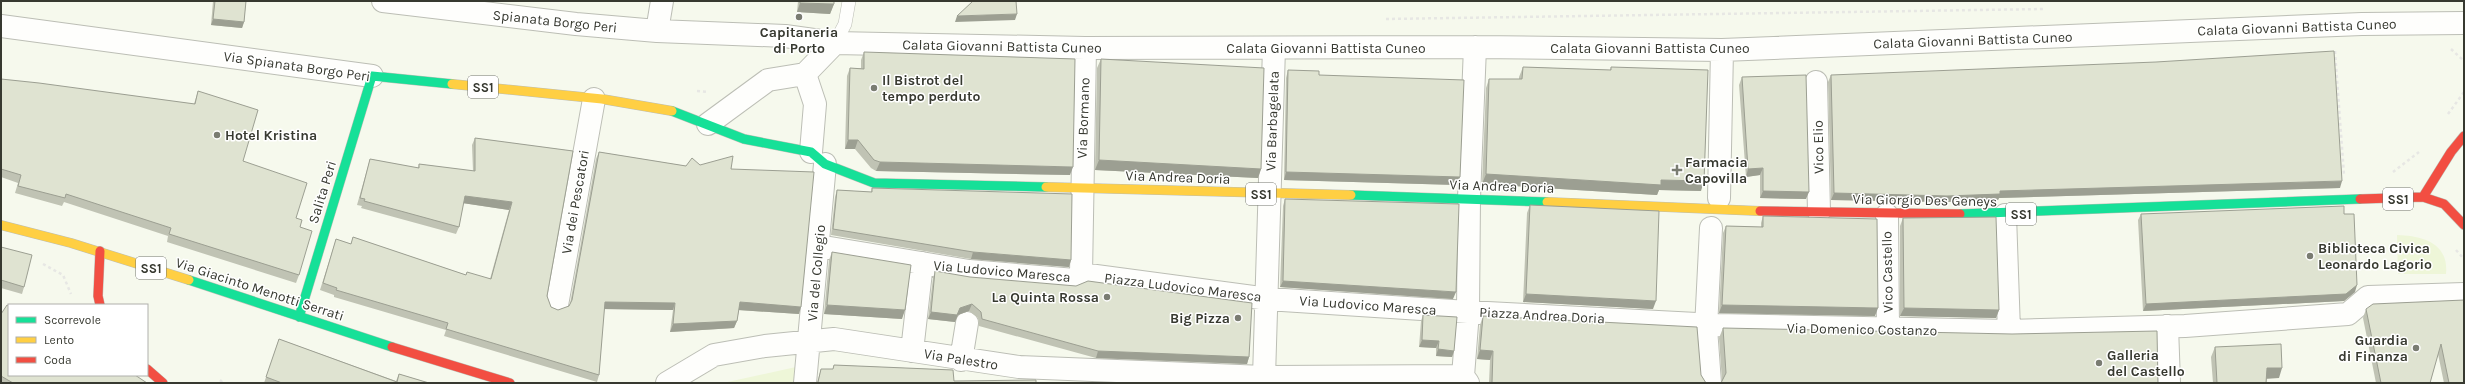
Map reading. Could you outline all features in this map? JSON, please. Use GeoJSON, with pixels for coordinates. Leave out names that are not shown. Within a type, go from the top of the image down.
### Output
{"type":"FeatureCollection","features":[{"type":"Feature","properties":{"kind":"main road","name":"Via Spianata Borgo Peri"},"geometry":{"type":"LineString","coordinates":[[372,76],[594,99]]}},
{"type":"Feature","properties":{"kind":"main road","name":"Salita Peri"},"geometry":{"type":"LineString","coordinates":[[299,317],[372,76]]}},
{"type":"Feature","properties":{"kind":"main road","name":"SS1"},"geometry":{"type":"LineString","coordinates":[[594,99],[674,111],[744,139],[818,158]]}},
{"type":"Feature","properties":{"kind":"main road"},"geometry":{"type":"LineString","coordinates":[[2423,197],[2450,152],[2464,136]]}},
{"type":"Feature","properties":{"kind":"main road","name":"Via Andrea Doria"},"geometry":{"type":"LineString","coordinates":[[818,158],[874,183],[1469,198],[1716,212]]}},
{"type":"Feature","properties":{"kind":"main road","name":"Via Giorgio Des Geneys"},"geometry":{"type":"LineString","coordinates":[[1716,212],[2006,215],[2423,197]]}},
{"type":"Feature","properties":{"kind":"main road","name":"SS1"},"geometry":{"type":"LineString","coordinates":[[2423,197],[2444,204],[2464,225]]}},
{"type":"Feature","properties":{"kind":"main road","name":"Via Giacinto Menotti Serrati"},"geometry":{"type":"LineString","coordinates":[[1,225],[40,234],[100,251],[299,317],[510,383]]}},
{"type":"Feature","properties":{"kind":"main road"},"geometry":{"type":"LineString","coordinates":[[100,251],[98,296],[100,304]]}},
{"type":"Feature","properties":{"kind":"main road"},"geometry":{"type":"LineString","coordinates":[[148,370],[163,383]]}},
{"type":"Feature","properties":{"kind":"street","name":"Spianata Borgo Peri"},"geometry":{"type":"LineString","coordinates":[[383,1],[657,31],[785,36],[835,43]]}},
{"type":"Feature","properties":{"kind":"street"},"geometry":{"type":"LineString","coordinates":[[657,31],[662,1]]}},
{"type":"Feature","properties":{"kind":"street","name":"Calata Giovanni Battista Cuneo"},"geometry":{"type":"LineString","coordinates":[[835,43],[1084,48],[1475,47],[1722,50],[2333,25],[2464,23]]}},
{"type":"Feature","properties":{"kind":"street","name":"Via Spianata Borgo Peri"},"geometry":{"type":"LineString","coordinates":[[1,26],[372,76]]}},
{"type":"Feature","properties":{"kind":"street"},"geometry":{"type":"LineString","coordinates":[[708,124],[768,80],[805,74],[835,43]]}},
{"type":"Feature","properties":{"kind":"street","name":"Piazza Andrea Doria"},"geometry":{"type":"LineString","coordinates":[[1475,47],[1469,198],[1468,312],[1709,325]]}},
{"type":"Feature","properties":{"kind":"street","name":"Via Bormano"},"geometry":{"type":"LineString","coordinates":[[1081,188],[1084,48]]}},
{"type":"Feature","properties":{"kind":"street","name":"Via Barbagelata"},"geometry":{"type":"LineString","coordinates":[[1269,194],[1274,48]]}},
{"type":"Feature","properties":{"kind":"street"},"geometry":{"type":"LineString","coordinates":[[1710,383],[1709,325],[1716,212],[1722,50]]}},
{"type":"Feature","properties":{"kind":"street","name":"Via del Collegio"},"geometry":{"type":"LineString","coordinates":[[805,74],[815,104],[818,158],[818,246],[805,383]]}},
{"type":"Feature","properties":{"kind":"street","name":"Vico Elio"},"geometry":{"type":"LineString","coordinates":[[1816,82],[1819,212]]}},
{"type":"Feature","properties":{"kind":"street","name":"Via dei Pescatori"},"geometry":{"type":"LineString","coordinates":[[557,305],[594,99]]}},
{"type":"Feature","properties":{"kind":"street"},"geometry":{"type":"LineString","coordinates":[[1081,188],[1081,274]]}},
{"type":"Feature","properties":{"kind":"street","name":"Piazza Ludovico Maresca"},"geometry":{"type":"LineString","coordinates":[[1081,274],[1268,299],[1269,194]]}},
{"type":"Feature","properties":{"kind":"street","name":"Vico Castello"},"geometry":{"type":"LineString","coordinates":[[1887,214],[1888,330]]}},
{"type":"Feature","properties":{"kind":"street"},"geometry":{"type":"LineString","coordinates":[[2006,215],[2009,331]]}},
{"type":"Feature","properties":{"kind":"street","name":"Via Ludovico Maresca"},"geometry":{"type":"LineString","coordinates":[[818,246],[922,263],[976,278],[1076,280],[1081,274]]}},
{"type":"Feature","properties":{"kind":"street","name":"Via Ludovico Maresca"},"geometry":{"type":"LineString","coordinates":[[912,351],[922,263]]}},
{"type":"Feature","properties":{"kind":"street","name":"Via Domenico Costanzo"},"geometry":{"type":"LineString","coordinates":[[1709,325],[1888,330],[2009,331],[2167,326],[2348,314],[2368,297],[2464,294]]}},
{"type":"Feature","properties":{"kind":"street"},"geometry":{"type":"LineString","coordinates":[[1264,377],[1268,299]]}},
{"type":"Feature","properties":{"kind":"street","name":"Via Ludovico Maresca"},"geometry":{"type":"LineString","coordinates":[[1268,299],[1468,312]]}},
{"type":"Feature","properties":{"kind":"street"},"geometry":{"type":"LineString","coordinates":[[1466,380],[1468,312]]}},
{"type":"Feature","properties":{"kind":"street"},"geometry":{"type":"LineString","coordinates":[[961,360],[967,323]]}},
{"type":"Feature","properties":{"kind":"street"},"geometry":{"type":"LineString","coordinates":[[2167,326],[2169,383]]}},
{"type":"Feature","properties":{"kind":"street","name":"Via Palestro"},"geometry":{"type":"LineString","coordinates":[[667,383],[714,355],[766,346],[834,339],[961,360],[1019,367],[1210,379],[1264,377],[1466,380]]}},
{"type":"Feature","properties":{"kind":"lane"},"geometry":{"type":"LineString","coordinates":[[835,43],[845,24],[849,1]]}},
{"type":"Feature","properties":{"kind":"path"},"geometry":{"type":"LineString","coordinates":[[2333,25],[2334,62],[2343,172],[2345,176],[2352,178]]}},
{"type":"Feature","properties":{"kind":"path"},"geometry":{"type":"LineString","coordinates":[[2445,118],[2464,92]]}},
{"type":"Feature","properties":{"kind":"path"},"geometry":{"type":"LineString","coordinates":[[2386,176],[2421,150]]}},
{"type":"Feature","properties":{"kind":"path"},"geometry":{"type":"LineString","coordinates":[[40,234],[38,250],[40,262],[63,275],[73,299]]}},
{"type":"Feature","properties":{"kind":"path"},"geometry":{"type":"LineString","coordinates":[[220,380],[223,383]]}},
{"type":"Feature","properties":{"kind":"green space"},"geometry":{"type":"Polygon","coordinates":[[[2397,235],[2416,237],[2432,243],[2439,248],[2446,263],[2446,274],[2398,274],[2397,235]]]}},
{"type":"Feature","properties":{"kind":"green space"},"geometry":{"type":"Polygon","coordinates":[[[796,367],[795,383],[723,383],[796,367]]]}},
{"type":"Feature","properties":{"kind":"building"},"geometry":{"type":"Polygon","coordinates":[[[215,1],[246,1],[244,22],[213,19],[215,1]]]}},
{"type":"Feature","properties":{"kind":"building"},"geometry":{"type":"Polygon","coordinates":[[[800,1],[834,1],[834,4],[800,3],[800,1]]]}},
{"type":"Feature","properties":{"kind":"building"},"geometry":{"type":"Polygon","coordinates":[[[973,1],[1016,1],[1017,14],[957,16],[973,1]]]}},
{"type":"Feature","properties":{"kind":"building"},"geometry":{"type":"Polygon","coordinates":[[[2334,51],[2342,181],[2000,191],[2000,194],[1947,196],[1834,193],[1831,75],[2156,62],[2334,51]]]}},
{"type":"Feature","properties":{"kind":"building"},"geometry":{"type":"Polygon","coordinates":[[[864,52],[1075,59],[1073,167],[880,162],[874,160],[858,140],[848,140],[850,68],[864,69],[864,52]]]}},
{"type":"Feature","properties":{"kind":"building"},"geometry":{"type":"Polygon","coordinates":[[[1101,59],[1264,68],[1261,169],[1099,160],[1101,59]]]}},
{"type":"Feature","properties":{"kind":"building"},"geometry":{"type":"Polygon","coordinates":[[[1523,67],[1611,70],[1611,67],[1708,70],[1704,181],[1661,180],[1661,185],[1486,174],[1489,79],[1522,79],[1523,67]]]}},
{"type":"Feature","properties":{"kind":"building"},"geometry":{"type":"Polygon","coordinates":[[[1288,70],[1319,71],[1319,75],[1464,80],[1460,177],[1286,172],[1288,70]]]}},
{"type":"Feature","properties":{"kind":"building"},"geometry":{"type":"Polygon","coordinates":[[[1806,75],[1809,192],[1763,191],[1763,168],[1748,169],[1742,77],[1806,75]]]}},
{"type":"Feature","properties":{"kind":"building"},"geometry":{"type":"Polygon","coordinates":[[[1,79],[195,104],[198,91],[258,110],[243,161],[307,183],[296,218],[302,220],[300,227],[312,231],[299,275],[169,234],[171,228],[66,194],[65,198],[18,186],[21,175],[1,169],[1,79]]]}},
{"type":"Feature","properties":{"kind":"building"},"geometry":{"type":"Polygon","coordinates":[[[475,138],[573,151],[547,296],[551,307],[558,310],[569,306],[572,300],[599,152],[686,166],[692,158],[700,165],[733,156],[731,169],[814,172],[801,307],[740,302],[737,321],[673,324],[675,303],[605,302],[599,375],[446,329],[448,323],[336,290],[337,288],[323,283],[336,239],[351,244],[353,237],[466,275],[467,272],[491,279],[512,202],[465,196],[459,227],[364,201],[365,199],[360,198],[370,159],[419,168],[419,164],[475,171],[475,138]]]}},
{"type":"Feature","properties":{"kind":"building"},"geometry":{"type":"Polygon","coordinates":[[[872,188],[1072,194],[1071,260],[973,252],[833,229],[837,190],[872,192],[872,188]]]}},
{"type":"Feature","properties":{"kind":"building"},"geometry":{"type":"Polygon","coordinates":[[[1285,199],[1459,204],[1456,292],[1283,281],[1285,199]]]}},
{"type":"Feature","properties":{"kind":"building"},"geometry":{"type":"Polygon","coordinates":[[[1530,205],[1659,211],[1656,301],[1526,294],[1530,205]]]}},
{"type":"Feature","properties":{"kind":"building"},"geometry":{"type":"Polygon","coordinates":[[[2344,206],[2344,214],[2354,214],[2357,285],[2346,294],[2146,304],[2141,214],[2344,206]]]}},
{"type":"Feature","properties":{"kind":"building"},"geometry":{"type":"Polygon","coordinates":[[[1763,216],[1877,219],[1878,308],[1722,305],[1726,226],[1763,227],[1763,216]]]}},
{"type":"Feature","properties":{"kind":"building"},"geometry":{"type":"Polygon","coordinates":[[[1996,217],[1999,310],[1904,308],[1903,218],[1996,217]]]}},
{"type":"Feature","properties":{"kind":"building"},"geometry":{"type":"Polygon","coordinates":[[[1,247],[32,255],[24,287],[1,280],[1,247]]]}},
{"type":"Feature","properties":{"kind":"building"},"geometry":{"type":"Polygon","coordinates":[[[832,252],[911,265],[905,310],[827,305],[832,252]]]}},
{"type":"Feature","properties":{"kind":"building"},"geometry":{"type":"Polygon","coordinates":[[[935,271],[970,277],[1076,286],[1088,281],[1252,303],[1249,357],[1098,351],[982,319],[981,312],[972,304],[960,308],[957,315],[931,312],[935,271]]]}},
{"type":"Feature","properties":{"kind":"building","name":"Guardia di Finanza"},"geometry":{"type":"Polygon","coordinates":[[[2464,300],[2464,383],[2449,383],[2441,344],[2430,383],[2381,383],[2366,309],[2373,304],[2464,300]]]}},
{"type":"Feature","properties":{"kind":"building"},"geometry":{"type":"Polygon","coordinates":[[[8,306],[8,376],[136,376],[147,383],[13,383],[1,376],[1,314],[8,306]]]}},
{"type":"Feature","properties":{"kind":"building"},"geometry":{"type":"Polygon","coordinates":[[[1423,315],[1457,317],[1454,351],[1438,349],[1439,341],[1422,340],[1423,315]]]}},
{"type":"Feature","properties":{"kind":"building"},"geometry":{"type":"Polygon","coordinates":[[[1483,316],[1697,327],[1701,375],[1706,383],[1492,383],[1493,351],[1480,350],[1483,316]]]}},
{"type":"Feature","properties":{"kind":"building"},"geometry":{"type":"Polygon","coordinates":[[[1723,328],[2012,334],[2157,331],[2158,383],[1721,383],[1726,373],[1723,328]]]}},
{"type":"Feature","properties":{"kind":"building"},"geometry":{"type":"Polygon","coordinates":[[[279,339],[397,382],[399,374],[429,383],[282,383],[266,377],[279,339]]]}},
{"type":"Feature","properties":{"kind":"building"},"geometry":{"type":"Polygon","coordinates":[[[2281,344],[2282,368],[2267,368],[2266,383],[2217,383],[2215,347],[2281,344]]]}},
{"type":"Feature","properties":{"kind":"building"},"geometry":{"type":"Polygon","coordinates":[[[834,365],[953,370],[954,381],[1036,380],[1036,383],[817,383],[821,369],[833,369],[834,365]]]}},
{"type":"Feature","properties":{"kind":"traffic: fast"},"geometry":{"type":"LineString","coordinates":[[299,317],[372,76],[452,84]]}},
{"type":"Feature","properties":{"kind":"traffic: fast"},"geometry":{"type":"LineString","coordinates":[[672,111],[744,139],[811,152],[825,164],[874,183],[1046,187]]}},
{"type":"Feature","properties":{"kind":"traffic: fast"},"geometry":{"type":"LineString","coordinates":[[1351,195],[1547,202]]}},
{"type":"Feature","properties":{"kind":"traffic: fast"},"geometry":{"type":"LineString","coordinates":[[1960,214],[2360,199]]}},
{"type":"Feature","properties":{"kind":"traffic: fast"},"geometry":{"type":"LineString","coordinates":[[189,280],[392,347]]}},
{"type":"Feature","properties":{"kind":"traffic: slow"},"geometry":{"type":"LineString","coordinates":[[452,84],[602,99],[672,111]]}},
{"type":"Feature","properties":{"kind":"traffic: slow"},"geometry":{"type":"LineString","coordinates":[[1046,187],[1351,195]]}},
{"type":"Feature","properties":{"kind":"traffic: slow"},"geometry":{"type":"LineString","coordinates":[[1547,202],[1760,211]]}},
{"type":"Feature","properties":{"kind":"traffic: slow"},"geometry":{"type":"LineString","coordinates":[[1,225],[71,243],[189,280]]}},
{"type":"Feature","properties":{"kind":"traffic: jam"},"geometry":{"type":"LineString","coordinates":[[2423,197],[2451,152],[2464,136]]}},
{"type":"Feature","properties":{"kind":"traffic: jam"},"geometry":{"type":"LineString","coordinates":[[2360,199],[2423,197],[2444,204],[2464,225]]}},
{"type":"Feature","properties":{"kind":"traffic: jam"},"geometry":{"type":"LineString","coordinates":[[1760,211],[1960,214]]}},
{"type":"Feature","properties":{"kind":"traffic: jam"},"geometry":{"type":"LineString","coordinates":[[100,251],[98,296],[100,304]]}},
{"type":"Feature","properties":{"kind":"traffic: jam"},"geometry":{"type":"LineString","coordinates":[[392,347],[510,383]]}},
{"type":"Feature","properties":{"kind":"traffic: jam"},"geometry":{"type":"LineString","coordinates":[[148,370],[163,383]]}},
{"type":"Feature","properties":{"kind":"place","name":"Capitaneria di Porto"},"geometry":{"type":"Point","coordinates":[799,17]}},
{"type":"Feature","properties":{"kind":"place","name":"Il Bistrot del tempo perduto"},"geometry":{"type":"Point","coordinates":[874,88]}},
{"type":"Feature","properties":{"kind":"place","name":"Hotel Kristina"},"geometry":{"type":"Point","coordinates":[217,135]}},
{"type":"Feature","properties":{"kind":"place","name":"Farmacia Capovilla"},"geometry":{"type":"Point","coordinates":[1677,170]}},
{"type":"Feature","properties":{"kind":"place","name":"Biblioteca Civica Leonardo Lagorio"},"geometry":{"type":"Point","coordinates":[2310,256]}},
{"type":"Feature","properties":{"kind":"place","name":"La Quinta Rossa"},"geometry":{"type":"Point","coordinates":[1107,297]}},
{"type":"Feature","properties":{"kind":"place","name":"Big Pizza"},"geometry":{"type":"Point","coordinates":[1238,318]}},
{"type":"Feature","properties":{"kind":"place","name":"Guardia di Finanza"},"geometry":{"type":"Point","coordinates":[2416,348]}},
{"type":"Feature","properties":{"kind":"place","name":"Galleria del Castello"},"geometry":{"type":"Point","coordinates":[2099,363]}}]}
